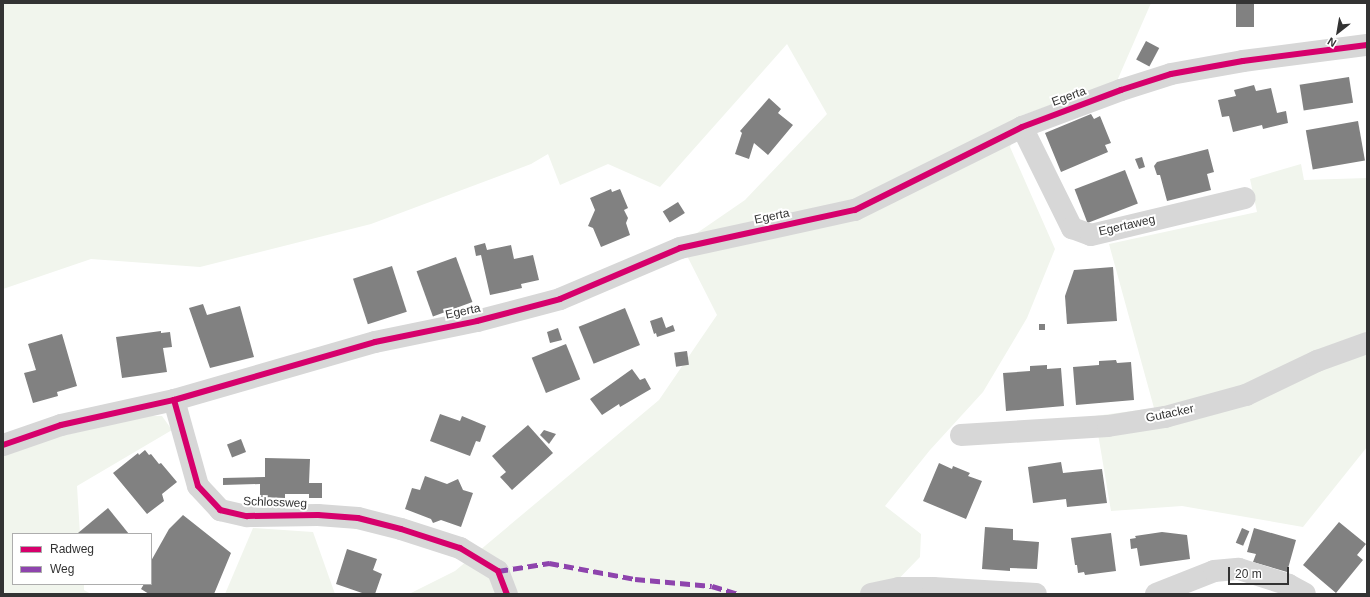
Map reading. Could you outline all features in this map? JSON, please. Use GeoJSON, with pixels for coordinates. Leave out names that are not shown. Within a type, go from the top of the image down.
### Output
{"type":"FeatureCollection","features":[{"type":"Feature","properties":{"kind":"street","name":"Egerta"},"geometry":{"type":"LineString","coordinates":[[174,400],[375,342],[477,321],[560,299],[680,248],[855,210],[1022,127],[1121,90],[1171,74],[1243,61],[1367,45]]}},
{"type":"Feature","properties":{"kind":"street","name":"Egertaweg"},"geometry":{"type":"LineString","coordinates":[[1022,127],[1072,228],[1091,235],[1245,198]]}},
{"type":"Feature","properties":{"kind":"street","name":"Gutacker"},"geometry":{"type":"LineString","coordinates":[[961,435],[1108,426],[1164,417],[1246,395],[1317,361],[1367,343]]}},
{"type":"Feature","properties":{"kind":"street"},"geometry":{"type":"LineString","coordinates":[[3,445],[61,425],[174,400]]}},
{"type":"Feature","properties":{"kind":"street","name":"Schlossweg"},"geometry":{"type":"LineString","coordinates":[[174,400],[198,486],[220,510],[247,516],[318,516],[358,518],[401,529],[460,548],[498,571],[507,594]]}},
{"type":"Feature","properties":{"kind":"street"},"geometry":{"type":"LineString","coordinates":[[1156,594],[1214,571],[1239,569],[1290,585],[1305,594]]}},
{"type":"Feature","properties":{"kind":"street"},"geometry":{"type":"LineString","coordinates":[[871,594],[899,588],[933,588],[1036,594]]}},
{"type":"Feature","properties":{"kind":"shaded area"},"geometry":{"type":"Polygon","coordinates":[[[3,3],[1151,3],[1117,81],[1023,115],[1010,147],[1055,249],[1027,318],[983,392],[930,450],[885,506],[921,534],[920,557],[884,594],[409,594],[455,571],[659,400],[717,315],[681,244],[745,200],[827,114],[787,44],[660,187],[608,164],[560,185],[548,154],[531,164],[371,224],[200,267],[91,259],[3,289],[3,3]]]}},
{"type":"Feature","properties":{"kind":"shaded area"},"geometry":{"type":"Polygon","coordinates":[[[1301,164],[1304,180],[1367,178],[1367,447],[1303,527],[1182,506],[1111,511],[1095,416],[1154,408],[1109,244],[1257,212],[1250,179],[1301,164]]]}},
{"type":"Feature","properties":{"kind":"shaded area"},"geometry":{"type":"Polygon","coordinates":[[[145,416],[162,416],[172,430],[77,486],[80,533],[12,533],[12,585],[84,585],[84,590],[91,594],[3,594],[3,431],[7,449],[145,416]]]}},
{"type":"Feature","properties":{"kind":"shaded area"},"geometry":{"type":"Polygon","coordinates":[[[253,528],[313,532],[335,594],[225,594],[253,528]]]}},
{"type":"Feature","properties":{"kind":"building"},"geometry":{"type":"Polygon","coordinates":[[[1236,3],[1254,3],[1254,27],[1236,27],[1236,3]]]}},
{"type":"Feature","properties":{"kind":"building"},"geometry":{"type":"Polygon","coordinates":[[[1146,41],[1159,48],[1149,67],[1136,60],[1146,41]]]}},
{"type":"Feature","properties":{"kind":"building"},"geometry":{"type":"Polygon","coordinates":[[[1349,77],[1353,103],[1304,111],[1300,85],[1349,77]]]}},
{"type":"Feature","properties":{"kind":"building"},"geometry":{"type":"Polygon","coordinates":[[[1254,85],[1256,91],[1271,88],[1277,113],[1286,111],[1288,123],[1263,129],[1262,125],[1233,132],[1229,116],[1222,117],[1218,100],[1236,96],[1234,90],[1254,85]]]}},
{"type":"Feature","properties":{"kind":"building"},"geometry":{"type":"Polygon","coordinates":[[[769,98],[781,109],[778,113],[793,125],[768,155],[754,143],[749,159],[735,154],[742,133],[740,131],[769,98]]]}},
{"type":"Feature","properties":{"kind":"building"},"geometry":{"type":"Polygon","coordinates":[[[1091,114],[1094,119],[1100,116],[1111,143],[1105,145],[1108,152],[1061,172],[1045,133],[1091,114]]]}},
{"type":"Feature","properties":{"kind":"building"},"geometry":{"type":"Polygon","coordinates":[[[1358,121],[1365,160],[1313,170],[1306,130],[1358,121]]]}},
{"type":"Feature","properties":{"kind":"building"},"geometry":{"type":"Polygon","coordinates":[[[1208,149],[1214,172],[1207,174],[1211,190],[1167,201],[1160,175],[1157,175],[1154,166],[1157,162],[1208,149]]]}},
{"type":"Feature","properties":{"kind":"building"},"geometry":{"type":"Polygon","coordinates":[[[1142,157],[1145,167],[1139,169],[1135,159],[1142,157]]]}},
{"type":"Feature","properties":{"kind":"building"},"geometry":{"type":"Polygon","coordinates":[[[1125,170],[1138,204],[1087,223],[1075,189],[1125,170]]]}},
{"type":"Feature","properties":{"kind":"building"},"geometry":{"type":"Polygon","coordinates":[[[611,189],[612,192],[620,189],[628,208],[624,210],[628,218],[626,223],[630,235],[601,247],[593,228],[588,226],[595,210],[590,198],[611,189]]]}},
{"type":"Feature","properties":{"kind":"building"},"geometry":{"type":"Polygon","coordinates":[[[678,202],[685,213],[670,223],[663,212],[678,202]]]}},
{"type":"Feature","properties":{"kind":"building"},"geometry":{"type":"Polygon","coordinates":[[[485,243],[487,250],[511,245],[514,259],[533,255],[539,280],[521,284],[522,288],[490,295],[481,255],[476,256],[474,246],[485,243]]]}},
{"type":"Feature","properties":{"kind":"building"},"geometry":{"type":"Polygon","coordinates":[[[456,257],[472,302],[433,316],[417,271],[456,257]]]}},
{"type":"Feature","properties":{"kind":"building"},"geometry":{"type":"Polygon","coordinates":[[[392,266],[407,312],[368,324],[353,279],[392,266]]]}},
{"type":"Feature","properties":{"kind":"building"},"geometry":{"type":"Polygon","coordinates":[[[1113,267],[1117,321],[1067,324],[1065,296],[1074,270],[1113,267]]]}},
{"type":"Feature","properties":{"kind":"building"},"geometry":{"type":"Polygon","coordinates":[[[203,304],[207,315],[240,306],[254,357],[210,368],[189,308],[203,304]]]}},
{"type":"Feature","properties":{"kind":"building"},"geometry":{"type":"Polygon","coordinates":[[[625,308],[640,345],[594,364],[579,327],[625,308]]]}},
{"type":"Feature","properties":{"kind":"building"},"geometry":{"type":"Polygon","coordinates":[[[662,317],[666,328],[673,325],[675,331],[657,337],[656,333],[654,334],[650,321],[662,317]]]}},
{"type":"Feature","properties":{"kind":"building"},"geometry":{"type":"Polygon","coordinates":[[[1039,324],[1045,324],[1045,330],[1039,330],[1039,324]]]}},
{"type":"Feature","properties":{"kind":"building"},"geometry":{"type":"Polygon","coordinates":[[[558,328],[562,340],[550,343],[547,332],[558,328]]]}},
{"type":"Feature","properties":{"kind":"building"},"geometry":{"type":"Polygon","coordinates":[[[161,331],[161,333],[170,332],[172,347],[163,348],[167,372],[122,378],[116,337],[161,331]]]}},
{"type":"Feature","properties":{"kind":"building"},"geometry":{"type":"Polygon","coordinates":[[[62,334],[77,386],[57,392],[58,396],[33,403],[24,373],[36,370],[28,344],[62,334]]]}},
{"type":"Feature","properties":{"kind":"building"},"geometry":{"type":"Polygon","coordinates":[[[566,344],[580,379],[546,393],[532,358],[566,344]]]}},
{"type":"Feature","properties":{"kind":"building"},"geometry":{"type":"Polygon","coordinates":[[[687,351],[689,365],[676,367],[674,353],[687,351]]]}},
{"type":"Feature","properties":{"kind":"building"},"geometry":{"type":"Polygon","coordinates":[[[1116,360],[1117,363],[1131,362],[1134,400],[1076,405],[1073,367],[1099,365],[1099,361],[1116,360]]]}},
{"type":"Feature","properties":{"kind":"building"},"geometry":{"type":"Polygon","coordinates":[[[1047,365],[1047,369],[1061,368],[1064,406],[1006,411],[1003,373],[1030,371],[1030,366],[1047,365]]]}},
{"type":"Feature","properties":{"kind":"building"},"geometry":{"type":"Polygon","coordinates":[[[632,369],[640,380],[645,378],[651,389],[620,407],[619,404],[602,415],[590,399],[632,369]]]}},
{"type":"Feature","properties":{"kind":"building"},"geometry":{"type":"Polygon","coordinates":[[[440,414],[460,421],[462,416],[486,426],[480,442],[476,441],[470,456],[430,441],[440,414]]]}},
{"type":"Feature","properties":{"kind":"building"},"geometry":{"type":"Polygon","coordinates":[[[528,425],[553,453],[512,490],[500,477],[506,472],[492,456],[528,425]]]}},
{"type":"Feature","properties":{"kind":"building"},"geometry":{"type":"Polygon","coordinates":[[[544,430],[556,434],[549,444],[540,435],[544,430]]]}},
{"type":"Feature","properties":{"kind":"building"},"geometry":{"type":"Polygon","coordinates":[[[241,439],[246,452],[232,457],[227,444],[241,439]]]}},
{"type":"Feature","properties":{"kind":"building"},"geometry":{"type":"Polygon","coordinates":[[[145,450],[149,455],[151,454],[159,464],[161,463],[177,482],[162,494],[164,501],[147,514],[113,473],[138,453],[139,455],[145,450]]]}},
{"type":"Feature","properties":{"kind":"building"},"geometry":{"type":"Polygon","coordinates":[[[265,458],[310,459],[309,483],[322,483],[322,498],[309,498],[309,494],[285,494],[285,498],[260,497],[260,484],[223,485],[223,478],[265,477],[265,458]]]}},
{"type":"Feature","properties":{"kind":"building"},"geometry":{"type":"Polygon","coordinates":[[[1061,462],[1063,473],[1102,469],[1107,503],[1067,507],[1066,499],[1033,503],[1028,467],[1061,462]]]}},
{"type":"Feature","properties":{"kind":"building"},"geometry":{"type":"Polygon","coordinates":[[[939,463],[952,469],[953,466],[970,473],[968,476],[982,481],[966,519],[923,501],[939,463]]]}},
{"type":"Feature","properties":{"kind":"building"},"geometry":{"type":"Polygon","coordinates":[[[425,476],[447,484],[458,479],[463,490],[473,493],[461,527],[441,520],[433,523],[431,519],[405,509],[412,488],[420,490],[425,476]]]}},
{"type":"Feature","properties":{"kind":"building"},"geometry":{"type":"Polygon","coordinates":[[[108,508],[128,533],[78,533],[108,508]]]}},
{"type":"Feature","properties":{"kind":"building"},"geometry":{"type":"Polygon","coordinates":[[[183,515],[231,553],[214,594],[149,594],[141,589],[143,585],[152,585],[152,559],[169,529],[183,515]]]}},
{"type":"Feature","properties":{"kind":"building"},"geometry":{"type":"Polygon","coordinates":[[[1339,522],[1366,544],[1357,555],[1363,560],[1336,593],[1303,565],[1339,522]]]}},
{"type":"Feature","properties":{"kind":"building"},"geometry":{"type":"Polygon","coordinates":[[[985,527],[1013,529],[1013,540],[1039,542],[1037,569],[1010,568],[1010,571],[982,569],[985,527]]]}},
{"type":"Feature","properties":{"kind":"building"},"geometry":{"type":"Polygon","coordinates":[[[1242,528],[1249,531],[1243,546],[1236,543],[1242,528]]]}},
{"type":"Feature","properties":{"kind":"building"},"geometry":{"type":"Polygon","coordinates":[[[1254,528],[1296,540],[1287,572],[1253,562],[1256,554],[1247,552],[1254,528]]]}},
{"type":"Feature","properties":{"kind":"building"},"geometry":{"type":"Polygon","coordinates":[[[1162,532],[1187,535],[1190,559],[1140,566],[1137,548],[1131,549],[1130,539],[1136,538],[1135,536],[1162,532]]]}},
{"type":"Feature","properties":{"kind":"building"},"geometry":{"type":"Polygon","coordinates":[[[1111,533],[1116,571],[1085,575],[1084,572],[1078,573],[1077,565],[1075,565],[1071,538],[1111,533]]]}},
{"type":"Feature","properties":{"kind":"building"},"geometry":{"type":"Polygon","coordinates":[[[347,549],[377,559],[373,570],[382,574],[375,594],[365,594],[336,584],[347,549]]]}},
{"type":"Feature","properties":{"kind":"marked path"},"geometry":{"type":"LineString","coordinates":[[498,571],[549,563],[635,579],[712,586],[738,594]]}},
{"type":"Feature","properties":{"kind":"cycle path"},"geometry":{"type":"LineString","coordinates":[[3,445],[61,425],[174,400],[375,342],[477,321],[560,299],[680,248],[855,210],[1022,127],[1121,90],[1171,74],[1243,61],[1367,45]]}},
{"type":"Feature","properties":{"kind":"cycle path"},"geometry":{"type":"LineString","coordinates":[[174,400],[198,486],[220,510],[247,516],[318,515],[358,518],[401,529],[460,548],[498,571],[507,594]]}}]}
